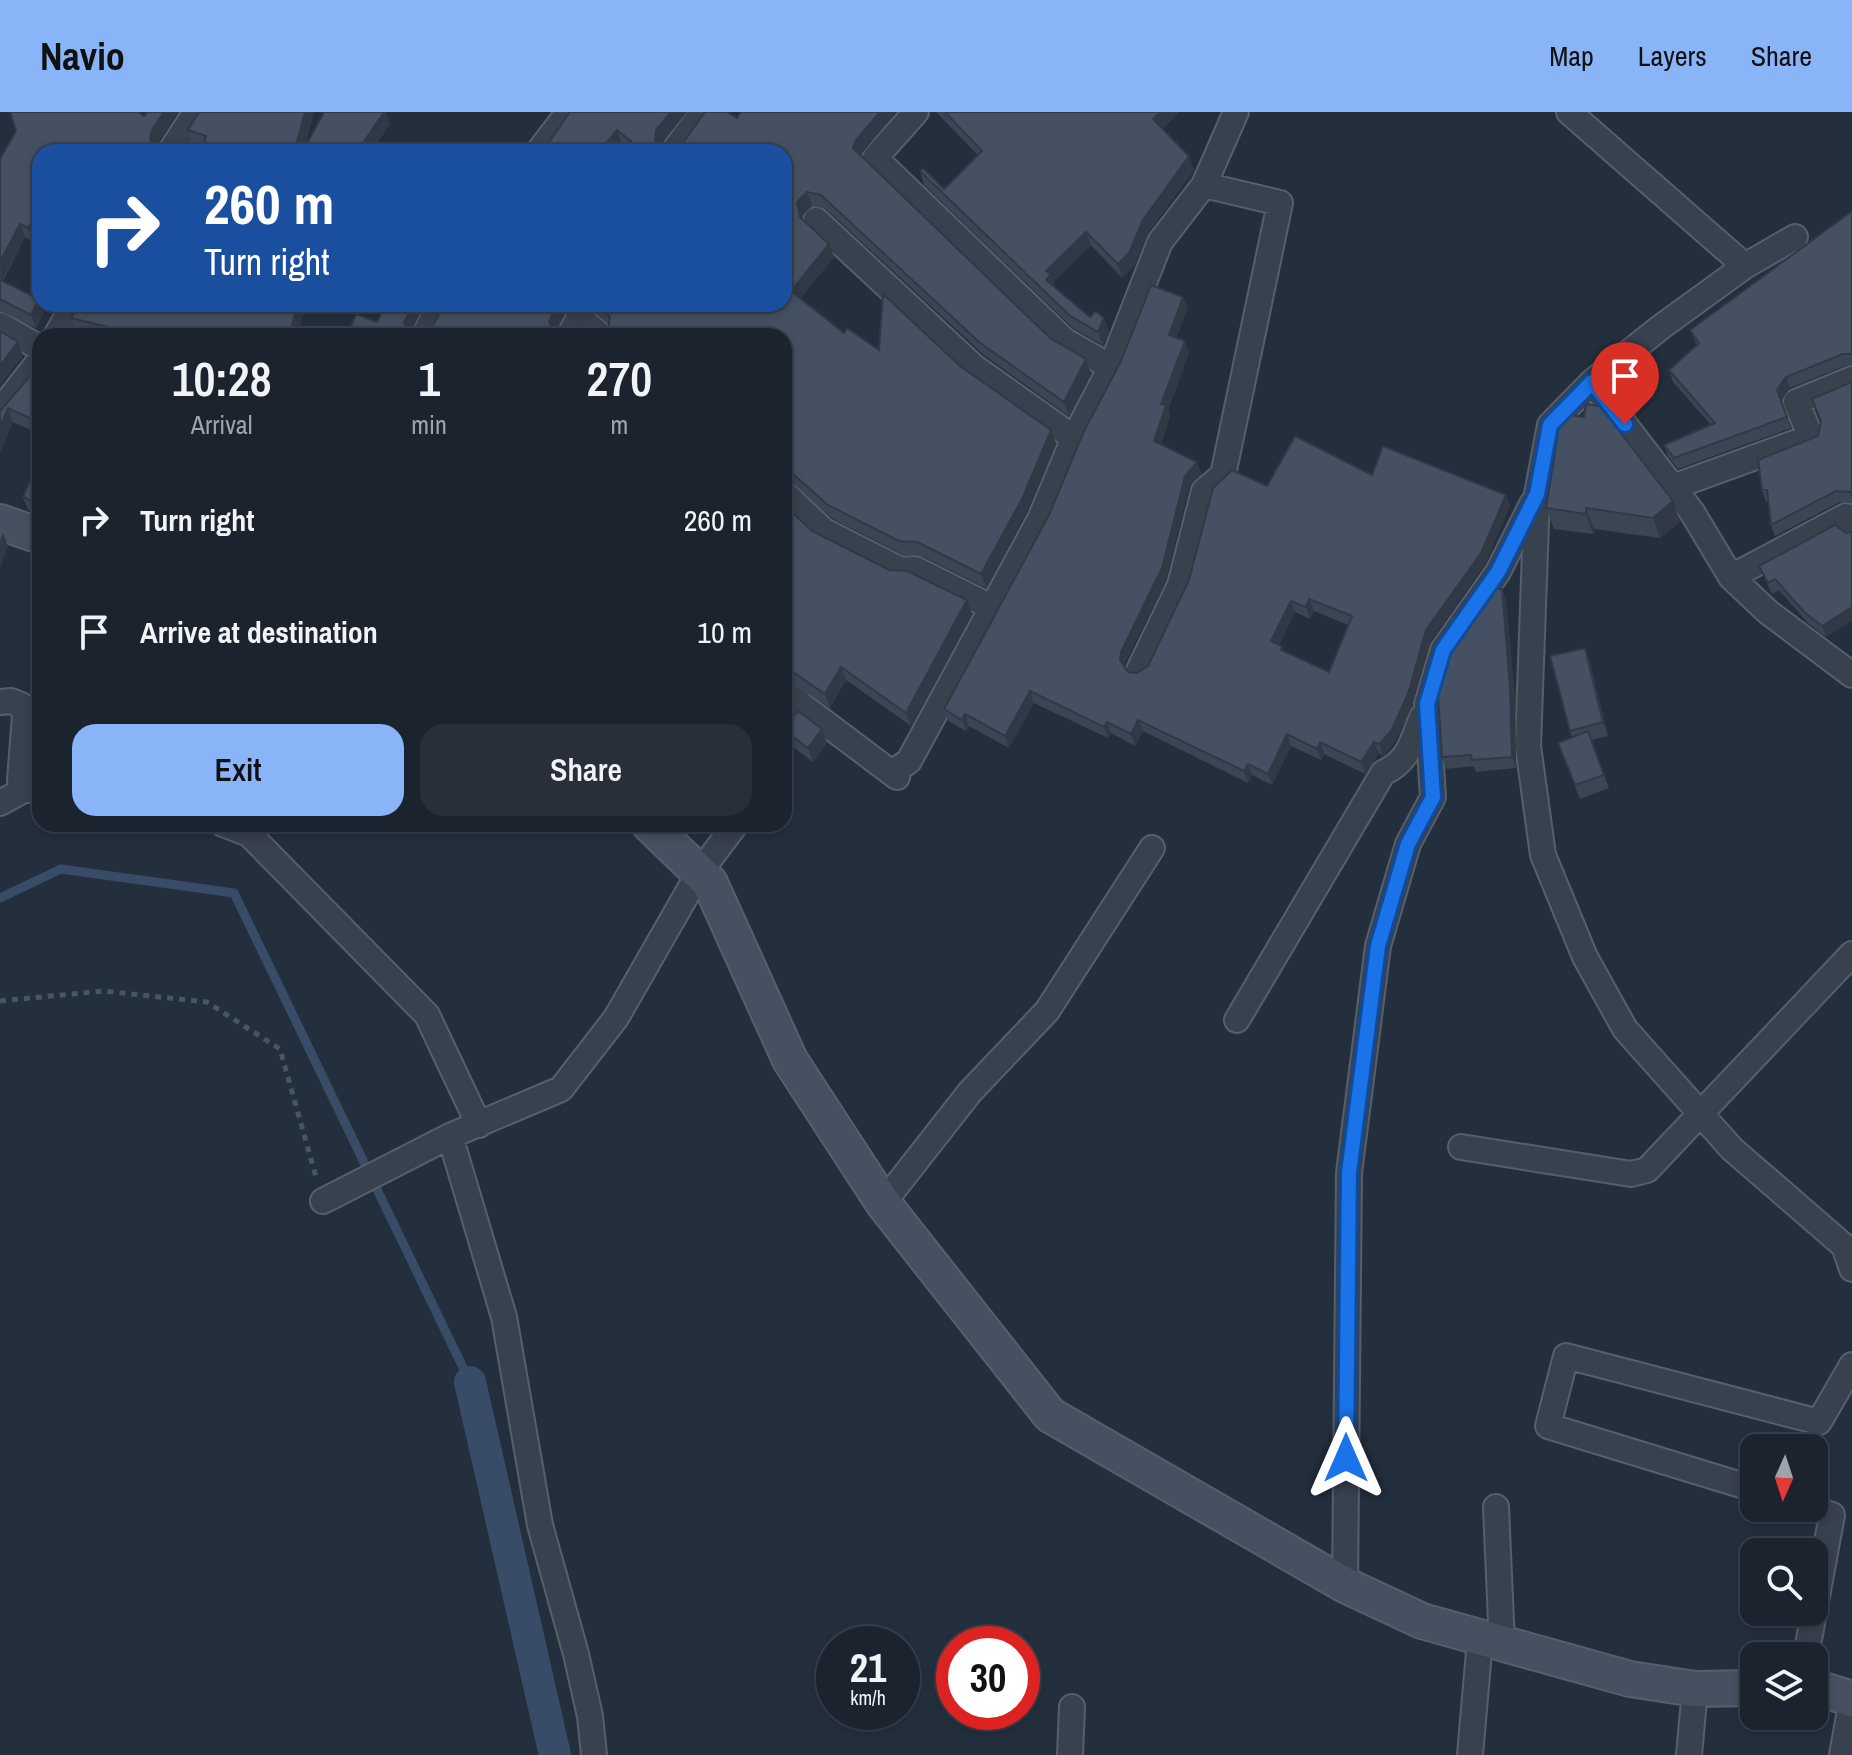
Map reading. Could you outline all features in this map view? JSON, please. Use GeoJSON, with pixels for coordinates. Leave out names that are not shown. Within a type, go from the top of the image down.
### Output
{"type":"FeatureCollection","features":[{"type":"Feature","properties":{"kind":"street"},"geometry":{"type":"LineString","coordinates":[[175,144],[196,112]]}},
{"type":"Feature","properties":{"kind":"street"},"geometry":{"type":"LineString","coordinates":[[544,144],[569,112]]}},
{"type":"Feature","properties":{"kind":"street"},"geometry":{"type":"LineString","coordinates":[[679,144],[703,112]]}},
{"type":"Feature","properties":{"kind":"street"},"geometry":{"type":"LineString","coordinates":[[916,112],[875,158],[1065,341],[1111,367]]}},
{"type":"Feature","properties":{"kind":"street"},"geometry":{"type":"LineString","coordinates":[[792,697],[897,777],[899,768],[909,761],[1040,519],[1074,438],[1111,367],[1160,242],[1204,185],[1236,112]]}},
{"type":"Feature","properties":{"kind":"street"},"geometry":{"type":"LineString","coordinates":[[1569,112],[1745,266]]}},
{"type":"Feature","properties":{"kind":"street"},"geometry":{"type":"LineString","coordinates":[[1139,670],[1180,585],[1204,491],[1223,475],[1280,203],[1204,185]]}},
{"type":"Feature","properties":{"kind":"street"},"geometry":{"type":"LineString","coordinates":[[816,220],[974,367],[1074,438]]}},
{"type":"Feature","properties":{"kind":"street"},"geometry":{"type":"LineString","coordinates":[[1795,237],[1745,266],[1592,382],[1550,425],[1537,494],[1528,746],[1543,855],[1585,957],[1625,1029],[1732,1149],[1844,1246],[1852,1269]]}},
{"type":"Feature","properties":{"kind":"street"},"geometry":{"type":"LineString","coordinates":[[0,325],[32,343]]}},
{"type":"Feature","properties":{"kind":"street"},"geometry":{"type":"LineString","coordinates":[[0,411],[32,370]]}},
{"type":"Feature","properties":{"kind":"street"},"geometry":{"type":"LineString","coordinates":[[1673,487],[1811,437],[1796,402],[1852,379]]}},
{"type":"Feature","properties":{"kind":"street"},"geometry":{"type":"LineString","coordinates":[[1592,382],[1673,487],[1731,577],[1768,612],[1852,675]]}},
{"type":"Feature","properties":{"kind":"street"},"geometry":{"type":"LineString","coordinates":[[1237,1020],[1383,773],[1400,766],[1407,758],[1443,650],[1498,572],[1537,494]]}},
{"type":"Feature","properties":{"kind":"street"},"geometry":{"type":"LineString","coordinates":[[792,501],[824,531],[901,570],[915,569],[991,607]]}},
{"type":"Feature","properties":{"kind":"street"},"geometry":{"type":"LineString","coordinates":[[1731,577],[1846,516],[1852,529]]}},
{"type":"Feature","properties":{"kind":"street"},"geometry":{"type":"LineString","coordinates":[[0,522],[32,533]]}},
{"type":"Feature","properties":{"kind":"street"},"geometry":{"type":"LineString","coordinates":[[0,702],[11,701],[21,705],[25,715],[20,781],[32,790]]}},
{"type":"Feature","properties":{"kind":"street"},"geometry":{"type":"LineString","coordinates":[[1345,1585],[1349,1173],[1378,946],[1408,844],[1433,797],[1427,704]]}},
{"type":"Feature","properties":{"kind":"street"},"geometry":{"type":"LineString","coordinates":[[0,803],[32,790]]}},
{"type":"Feature","properties":{"kind":"street"},"geometry":{"type":"LineString","coordinates":[[244,832],[427,1015],[479,1125]]}},
{"type":"Feature","properties":{"kind":"street"},"geometry":{"type":"LineString","coordinates":[[657,832],[710,883],[790,1060],[883,1203],[1050,1415],[1345,1585],[1422,1621],[1630,1679],[1695,1689],[1740,1688]]}},
{"type":"Feature","properties":{"kind":"street"},"geometry":{"type":"LineString","coordinates":[[323,1201],[450,1136],[561,1089],[616,1018],[699,873],[730,832]]}},
{"type":"Feature","properties":{"kind":"street"},"geometry":{"type":"LineString","coordinates":[[883,1203],[970,1092],[1047,1011],[1152,848]]}},
{"type":"Feature","properties":{"kind":"street"},"geometry":{"type":"LineString","coordinates":[[1461,1147],[1631,1174],[1656,1164],[1700,1112],[1852,954]]}},
{"type":"Feature","properties":{"kind":"street"},"geometry":{"type":"LineString","coordinates":[[450,1136],[504,1317],[540,1525],[576,1654],[594,1755]]}},
{"type":"Feature","properties":{"kind":"street"},"geometry":{"type":"LineString","coordinates":[[1740,1485],[1548,1426],[1566,1356],[1819,1422],[1852,1365]]}},
{"type":"Feature","properties":{"kind":"street"},"geometry":{"type":"LineString","coordinates":[[1470,1755],[1491,1642],[1496,1507]]}},
{"type":"Feature","properties":{"kind":"street"},"geometry":{"type":"LineString","coordinates":[[1809,1642],[1832,1516]]}},
{"type":"Feature","properties":{"kind":"street"},"geometry":{"type":"LineString","coordinates":[[1689,1755],[1695,1689]]}},
{"type":"Feature","properties":{"kind":"street"},"geometry":{"type":"LineString","coordinates":[[1828,1691],[1852,1699],[1842,1755]]}},
{"type":"Feature","properties":{"kind":"street"},"geometry":{"type":"LineString","coordinates":[[1070,1755],[1072,1707]]}},
{"type":"Feature","properties":{"kind":"path"},"geometry":{"type":"LineString","coordinates":[[0,1001],[103,991],[207,1002],[280,1049],[323,1201]]}},
{"type":"Feature","properties":{"kind":"building"},"geometry":{"type":"Polygon","coordinates":[[[10,112],[138,112],[144,116],[148,112],[164,112],[152,130],[152,144],[32,144],[32,222],[28,228],[20,224],[0,262],[0,159],[16,131],[10,112]]]}},
{"type":"Feature","properties":{"kind":"building"},"geometry":{"type":"Polygon","coordinates":[[[199,112],[305,112],[297,144],[204,144],[206,136],[188,130],[199,112]]]}},
{"type":"Feature","properties":{"kind":"building"},"geometry":{"type":"Polygon","coordinates":[[[324,112],[384,112],[362,144],[307,144],[324,112]]]}},
{"type":"Feature","properties":{"kind":"building"},"geometry":{"type":"Polygon","coordinates":[[[570,112],[671,112],[656,130],[655,144],[634,144],[617,130],[606,144],[548,144],[570,112]]]}},
{"type":"Feature","properties":{"kind":"building"},"geometry":{"type":"Polygon","coordinates":[[[705,112],[727,112],[737,118],[741,112],[880,112],[856,140],[853,148],[1050,338],[1086,359],[1064,402],[979,342],[821,195],[807,192],[797,202],[800,217],[829,244],[792,290],[792,144],[682,144],[705,112]]]}},
{"type":"Feature","properties":{"kind":"building"},"geometry":{"type":"Polygon","coordinates":[[[945,112],[1160,112],[1153,119],[1189,156],[1143,220],[1129,253],[1118,264],[1086,232],[1046,271],[1051,274],[1046,280],[1090,317],[1096,311],[1104,318],[1098,332],[1069,315],[920,171],[923,168],[944,189],[982,151],[945,112]]]}},
{"type":"Feature","properties":{"kind":"building"},"geometry":{"type":"Polygon","coordinates":[[[1852,211],[1852,354],[1843,354],[1786,377],[1777,390],[1787,417],[1674,458],[1664,445],[1715,423],[1669,370],[1699,343],[1690,330],[1852,211]]]}},
{"type":"Feature","properties":{"kind":"building"},"geometry":{"type":"Polygon","coordinates":[[[0,280],[32,296],[32,312],[31,315],[0,299],[0,280]]]}},
{"type":"Feature","properties":{"kind":"building"},"geometry":{"type":"Polygon","coordinates":[[[1151,285],[1183,297],[1169,335],[1185,341],[1161,404],[1166,405],[1154,441],[1197,462],[1185,476],[1162,568],[1121,652],[1120,660],[1128,672],[1137,673],[1148,666],[1189,580],[1213,488],[1232,470],[1267,486],[1295,436],[1372,475],[1383,446],[1506,495],[1481,553],[1426,630],[1408,694],[1391,731],[1379,744],[1374,742],[1361,762],[1320,742],[1317,749],[1287,734],[1268,774],[1248,764],[1244,771],[1138,720],[1131,734],[1107,722],[1104,727],[1030,691],[1005,736],[965,714],[962,720],[944,709],[1049,515],[1083,433],[1121,361],[1151,285]],[[1309,599],[1306,607],[1291,601],[1271,641],[1282,646],[1281,650],[1329,672],[1352,616],[1309,599]]]}},
{"type":"Feature","properties":{"kind":"building"},"geometry":{"type":"Polygon","coordinates":[[[792,292],[844,333],[847,328],[879,350],[883,294],[960,366],[1051,430],[1022,499],[981,574],[917,542],[899,541],[828,505],[792,473],[792,328],[609,328],[610,317],[605,312],[792,312],[792,292]]]}},
{"type":"Feature","properties":{"kind":"building"},"geometry":{"type":"Polygon","coordinates":[[[74,312],[295,312],[292,328],[113,328],[71,318],[74,312]]]}},
{"type":"Feature","properties":{"kind":"building"},"geometry":{"type":"Polygon","coordinates":[[[381,312],[409,312],[404,323],[407,328],[350,328],[356,314],[377,322],[381,312]]]}},
{"type":"Feature","properties":{"kind":"building"},"geometry":{"type":"Polygon","coordinates":[[[440,312],[553,312],[549,322],[552,328],[431,328],[440,312]]]}},
{"type":"Feature","properties":{"kind":"building"},"geometry":{"type":"Polygon","coordinates":[[[0,331],[18,342],[0,366],[0,331]]]}},
{"type":"Feature","properties":{"kind":"building"},"geometry":{"type":"Polygon","coordinates":[[[32,373],[32,419],[8,408],[0,427],[0,411],[32,373]]]}},
{"type":"Feature","properties":{"kind":"building"},"geometry":{"type":"Polygon","coordinates":[[[1852,382],[1852,495],[1850,492],[1836,491],[1771,525],[1767,490],[1762,490],[1758,460],[1818,436],[1821,421],[1812,399],[1852,382]]]}},
{"type":"Feature","properties":{"kind":"building"},"geometry":{"type":"Polygon","coordinates":[[[1586,404],[1600,406],[1673,501],[1653,518],[1586,508],[1586,514],[1546,508],[1561,414],[1584,417],[1586,404]]]}},
{"type":"Feature","properties":{"kind":"building"},"geometry":{"type":"Polygon","coordinates":[[[32,476],[32,501],[23,497],[32,476]]]}},
{"type":"Feature","properties":{"kind":"building"},"geometry":{"type":"Polygon","coordinates":[[[792,512],[812,531],[889,570],[907,571],[967,600],[906,713],[841,667],[825,694],[792,671],[792,512]]]}},
{"type":"Feature","properties":{"kind":"building"},"geometry":{"type":"Polygon","coordinates":[[[1835,525],[1846,533],[1852,532],[1852,607],[1822,626],[1804,612],[1775,579],[1768,583],[1759,566],[1835,525]]]}},
{"type":"Feature","properties":{"kind":"building"},"geometry":{"type":"Polygon","coordinates":[[[1493,588],[1502,589],[1512,757],[1472,760],[1471,755],[1442,757],[1438,694],[1452,645],[1493,588]]]}},
{"type":"Feature","properties":{"kind":"building"},"geometry":{"type":"Polygon","coordinates":[[[1585,648],[1603,722],[1570,731],[1550,656],[1585,648]]]}},
{"type":"Feature","properties":{"kind":"building"},"geometry":{"type":"Polygon","coordinates":[[[798,711],[822,729],[808,748],[792,736],[792,718],[798,711]]]}},
{"type":"Feature","properties":{"kind":"building"},"geometry":{"type":"Polygon","coordinates":[[[1588,731],[1604,775],[1575,785],[1558,743],[1588,731]]]}},
{"type":"Feature","properties":{"kind":"waterway"},"geometry":{"type":"LineString","coordinates":[[0,898],[61,869],[234,893],[470,1382]]}},
{"type":"Feature","properties":{"kind":"waterway"},"geometry":{"type":"LineString","coordinates":[[470,1382],[555,1755]]}},
{"type":"Feature","properties":{"kind":"route"},"geometry":{"type":"LineString","coordinates":[[1346,1458],[1349,1173],[1378,946],[1408,844],[1433,797],[1427,704],[1443,650],[1498,572],[1537,494],[1550,425],[1592,382],[1625,424]]}}]}
